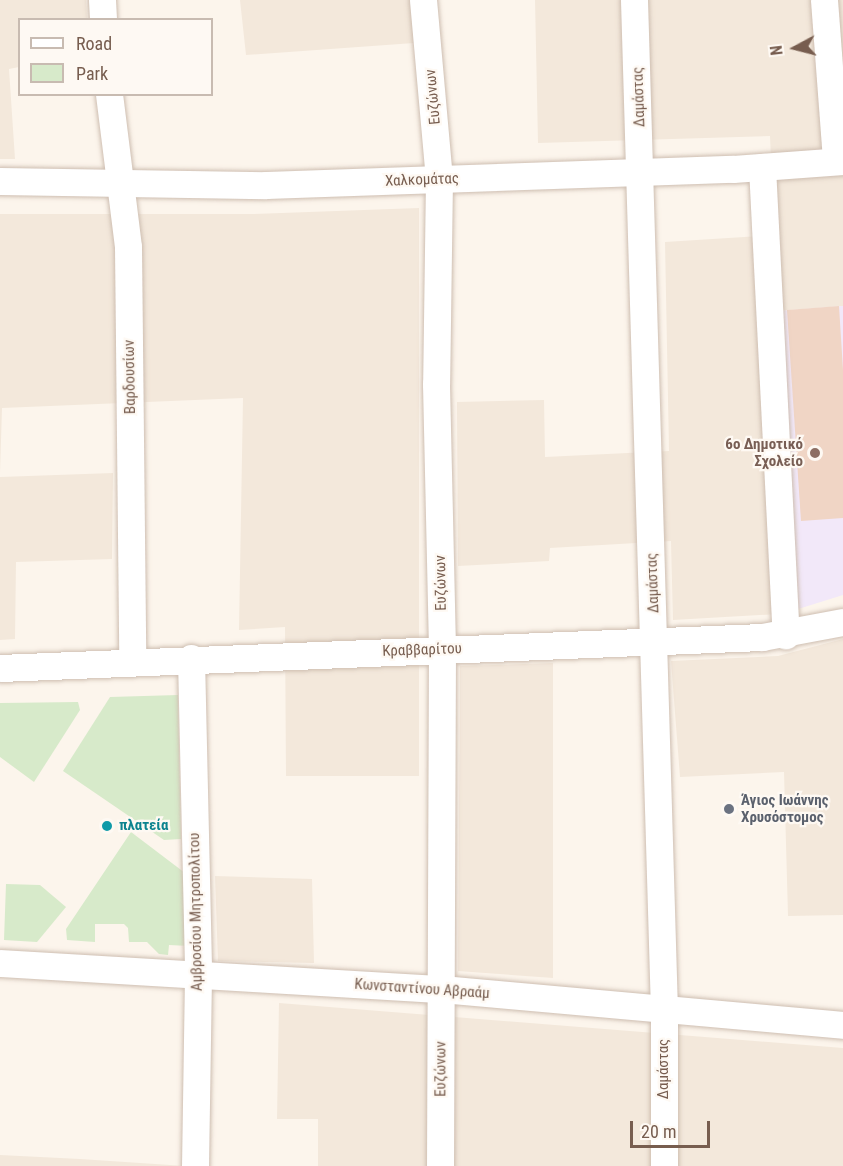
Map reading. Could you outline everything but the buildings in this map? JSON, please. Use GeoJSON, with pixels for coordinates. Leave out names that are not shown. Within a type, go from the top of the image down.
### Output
{"type":"FeatureCollection","features":[{"type":"Feature","properties":{"kind":"street"},"geometry":{"type":"LineString","coordinates":[[102,0],[103,18]]}},
{"type":"Feature","properties":{"kind":"street","name":"Ευζώνων"},"geometry":{"type":"LineString","coordinates":[[423,0],[438,179],[436,384],[442,649],[440,1166]]}},
{"type":"Feature","properties":{"kind":"street","name":"Δαμάστας"},"geometry":{"type":"LineString","coordinates":[[634,0],[642,173],[664,1010],[664,1166]]}},
{"type":"Feature","properties":{"kind":"street"},"geometry":{"type":"LineString","coordinates":[[824,0],[839,161]]}},
{"type":"Feature","properties":{"kind":"street","name":"Βαρδουσίων"},"geometry":{"type":"LineString","coordinates":[[109,96],[128,248],[132,660]]}},
{"type":"Feature","properties":{"kind":"street","name":"Χαλκομάτας"},"geometry":{"type":"LineString","coordinates":[[0,181],[266,185],[642,173],[839,161]]}},
{"type":"Feature","properties":{"kind":"street"},"geometry":{"type":"LineString","coordinates":[[762,167],[786,636]]}},
{"type":"Feature","properties":{"kind":"street","name":"Κραββαρίτου"},"geometry":{"type":"LineString","coordinates":[[0,668],[132,660],[786,636],[843,622]]}},
{"type":"Feature","properties":{"kind":"street","name":"Αμβροσίου Μητροπολίτου"},"geometry":{"type":"LineString","coordinates":[[191,658],[198,976],[195,1166]]}},
{"type":"Feature","properties":{"kind":"street","name":"Κωνσταντίνου Αβραάμ"},"geometry":{"type":"LineString","coordinates":[[0,963],[441,989],[843,1025]]}},
{"type":"Feature","properties":{"kind":"shaded area"},"geometry":{"type":"Polygon","coordinates":[[[0,0],[86,0],[87,18],[18,18],[18,67],[9,69],[15,159],[0,159],[0,0]]]}},
{"type":"Feature","properties":{"kind":"shaded area"},"geometry":{"type":"Polygon","coordinates":[[[240,0],[410,0],[414,43],[246,55],[240,0]]]}},
{"type":"Feature","properties":{"kind":"shaded area"},"geometry":{"type":"Polygon","coordinates":[[[535,0],[843,0],[843,306],[761,312],[778,614],[673,620],[671,541],[550,548],[549,561],[458,566],[457,402],[544,400],[545,457],[669,451],[665,242],[774,235],[770,136],[538,143],[535,0]]]}},
{"type":"Feature","properties":{"kind":"shaded area"},"geometry":{"type":"Polygon","coordinates":[[[419,208],[419,776],[286,776],[285,627],[239,630],[243,398],[2,408],[0,473],[0,214],[253,214],[419,208]]]}},
{"type":"Feature","properties":{"kind":"shaded area","name":"6ο Δημοτικό Σχολείο"},"geometry":{"type":"Polygon","coordinates":[[[843,306],[843,595],[795,610],[779,311],[843,306]]]}},
{"type":"Feature","properties":{"kind":"shaded area"},"geometry":{"type":"Polygon","coordinates":[[[113,473],[112,559],[16,562],[15,639],[0,640],[0,477],[113,473]]]}},
{"type":"Feature","properties":{"kind":"shaded area"},"geometry":{"type":"Polygon","coordinates":[[[843,639],[843,915],[788,916],[784,772],[680,777],[671,661],[778,656],[843,639]]]}},
{"type":"Feature","properties":{"kind":"shaded area"},"geometry":{"type":"Polygon","coordinates":[[[553,663],[553,978],[458,971],[460,666],[553,663]]]}},
{"type":"Feature","properties":{"kind":"shaded area"},"geometry":{"type":"Polygon","coordinates":[[[215,876],[312,879],[314,963],[218,961],[215,876]]]}},
{"type":"Feature","properties":{"kind":"shaded area"},"geometry":{"type":"Polygon","coordinates":[[[279,1003],[843,1048],[843,1166],[318,1166],[318,1119],[277,1119],[279,1003]]]}},
{"type":"Feature","properties":{"kind":"shaded area"},"geometry":{"type":"Polygon","coordinates":[[[0,1155],[80,1159],[185,1166],[0,1166],[0,1155]]]}},
{"type":"Feature","properties":{"kind":"green space"},"geometry":{"type":"Polygon","coordinates":[[[178,695],[181,839],[164,840],[63,771],[110,697],[178,695]]]}},
{"type":"Feature","properties":{"kind":"green space"},"geometry":{"type":"Polygon","coordinates":[[[78,702],[80,710],[34,782],[0,757],[0,703],[78,702]]]}},
{"type":"Feature","properties":{"kind":"green space"},"geometry":{"type":"Polygon","coordinates":[[[131,832],[189,876],[189,946],[169,945],[168,955],[159,954],[147,942],[129,942],[128,928],[124,924],[95,924],[95,942],[67,940],[66,929],[131,832]]]}},
{"type":"Feature","properties":{"kind":"green space"},"geometry":{"type":"Polygon","coordinates":[[[6,884],[40,885],[66,907],[37,942],[4,940],[6,884]]]}},
{"type":"Feature","properties":{"kind":"place","name":"6ο Δημοτικό Σχολείο"},"geometry":{"type":"Point","coordinates":[815,453]}},
{"type":"Feature","properties":{"kind":"place","name":"Άγιος Ιωάννης Χρυσόστομος"},"geometry":{"type":"Point","coordinates":[729,809]}},
{"type":"Feature","properties":{"kind":"place","name":"πλατεία"},"geometry":{"type":"Point","coordinates":[107,826]}}]}
